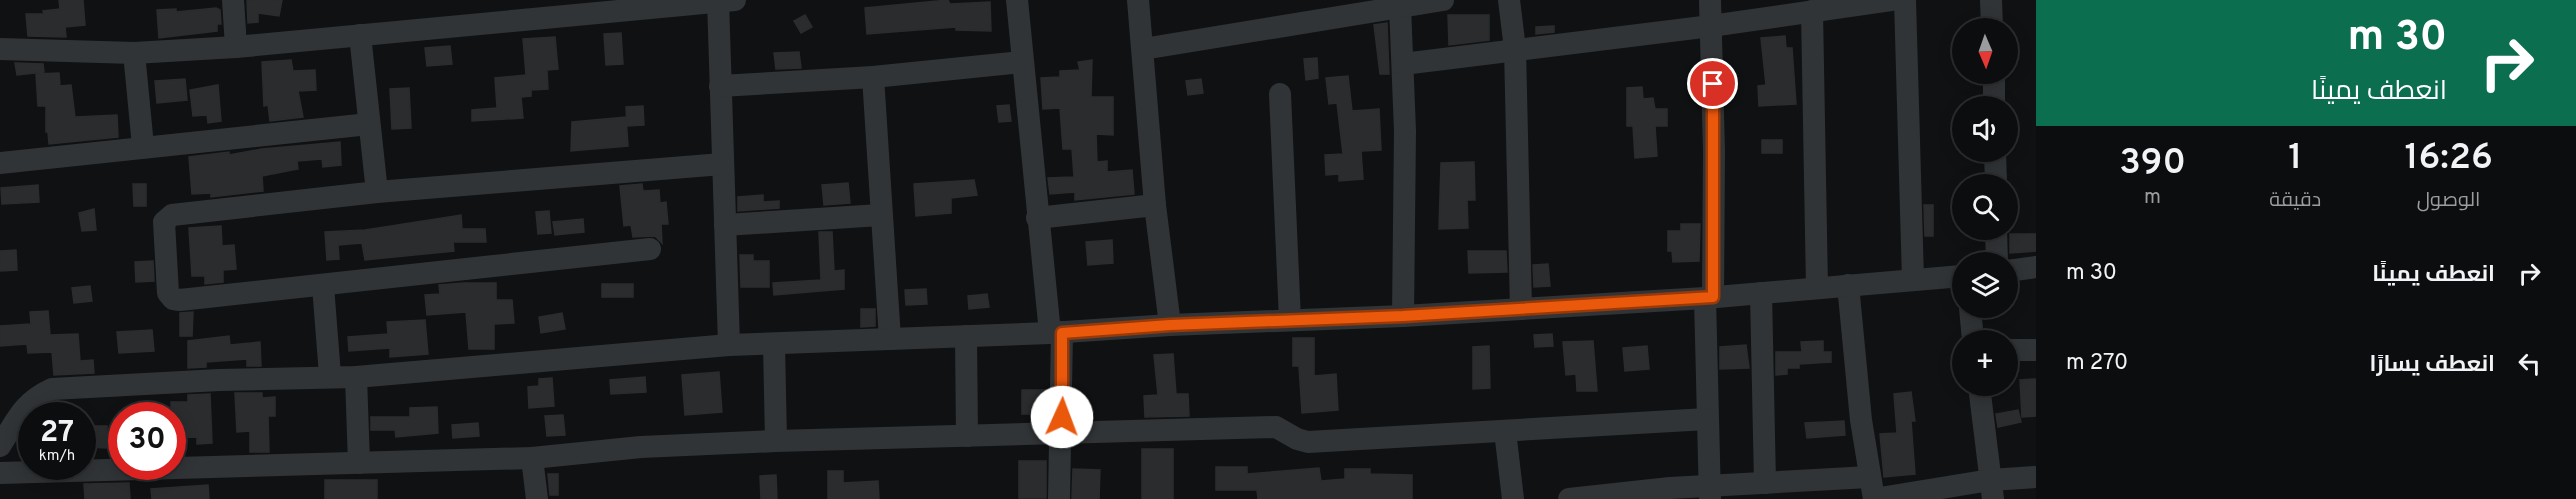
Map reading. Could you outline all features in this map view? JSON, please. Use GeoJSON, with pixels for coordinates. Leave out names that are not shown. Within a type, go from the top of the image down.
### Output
{"type":"FeatureCollection","features":[{"type":"Feature","properties":{"kind":"street"},"geometry":{"type":"LineString","coordinates":[[232,0],[236,47]]}},
{"type":"Feature","properties":{"kind":"street"},"geometry":{"type":"LineString","coordinates":[[0,49],[134,52],[236,47],[724,0],[720,86],[729,345]]}},
{"type":"Feature","properties":{"kind":"street"},"geometry":{"type":"LineString","coordinates":[[1017,0],[1037,218],[1056,333],[1061,434],[1059,499]]}},
{"type":"Feature","properties":{"kind":"street"},"geometry":{"type":"LineString","coordinates":[[1138,0],[1155,206],[1170,325]]}},
{"type":"Feature","properties":{"kind":"street"},"geometry":{"type":"LineString","coordinates":[[1143,48],[1443,0]]}},
{"type":"Feature","properties":{"kind":"street"},"geometry":{"type":"LineString","coordinates":[[1509,0],[1515,49],[1521,309]]}},
{"type":"Feature","properties":{"kind":"street"},"geometry":{"type":"LineString","coordinates":[[1710,0],[1714,151],[1707,418],[1710,492]]}},
{"type":"Feature","properties":{"kind":"street"},"geometry":{"type":"LineString","coordinates":[[1403,64],[1711,26],[1891,0]]}},
{"type":"Feature","properties":{"kind":"street"},"geometry":{"type":"LineString","coordinates":[[1905,0],[1913,280]]}},
{"type":"Feature","properties":{"kind":"street"},"geometry":{"type":"LineString","coordinates":[[1990,0],[1991,18]]}},
{"type":"Feature","properties":{"kind":"street"},"geometry":{"type":"LineString","coordinates":[[1400,6],[1403,64],[1403,316]]}},
{"type":"Feature","properties":{"kind":"street"},"geometry":{"type":"LineString","coordinates":[[1812,11],[1817,288]]}},
{"type":"Feature","properties":{"kind":"street"},"geometry":{"type":"LineString","coordinates":[[360,35],[377,192]]}},
{"type":"Feature","properties":{"kind":"street"},"geometry":{"type":"LineString","coordinates":[[134,52],[143,146]]}},
{"type":"Feature","properties":{"kind":"street"},"geometry":{"type":"LineString","coordinates":[[720,86],[873,77],[1022,62]]}},
{"type":"Feature","properties":{"kind":"street"},"geometry":{"type":"LineString","coordinates":[[873,77],[880,215],[890,339]]}},
{"type":"Feature","properties":{"kind":"street"},"geometry":{"type":"LineString","coordinates":[[1280,94],[1290,320]]}},
{"type":"Feature","properties":{"kind":"street"},"geometry":{"type":"LineString","coordinates":[[0,163],[143,146],[369,124]]}},
{"type":"Feature","properties":{"kind":"street"},"geometry":{"type":"LineString","coordinates":[[650,249],[324,286],[173,299],[168,293],[164,222],[171,215],[377,192],[722,164]]}},
{"type":"Feature","properties":{"kind":"street"},"geometry":{"type":"LineString","coordinates":[[1037,218],[1155,206]]}},
{"type":"Feature","properties":{"kind":"street"},"geometry":{"type":"LineString","coordinates":[[725,225],[880,215]]}},
{"type":"Feature","properties":{"kind":"street"},"geometry":{"type":"LineString","coordinates":[[2018,270],[2036,267]]}},
{"type":"Feature","properties":{"kind":"street"},"geometry":{"type":"LineString","coordinates":[[0,446],[34,397],[52,389],[330,375],[356,377],[729,345],[1056,333],[1170,325],[1403,316],[1709,297],[1952,277]]}},
{"type":"Feature","properties":{"kind":"street"},"geometry":{"type":"LineString","coordinates":[[1848,285],[1873,492]]}},
{"type":"Feature","properties":{"kind":"street"},"geometry":{"type":"LineString","coordinates":[[324,286],[330,375]]}},
{"type":"Feature","properties":{"kind":"street"},"geometry":{"type":"LineString","coordinates":[[1761,293],[1765,483]]}},
{"type":"Feature","properties":{"kind":"street"},"geometry":{"type":"LineString","coordinates":[[966,336],[967,436]]}},
{"type":"Feature","properties":{"kind":"street"},"geometry":{"type":"LineString","coordinates":[[774,344],[776,441]]}},
{"type":"Feature","properties":{"kind":"street"},"geometry":{"type":"LineString","coordinates":[[2018,350],[2036,351]]}},
{"type":"Feature","properties":{"kind":"street"},"geometry":{"type":"LineString","coordinates":[[356,377],[359,463]]}},
{"type":"Feature","properties":{"kind":"street"},"geometry":{"type":"LineString","coordinates":[[1980,396],[1992,490]]}},
{"type":"Feature","properties":{"kind":"street"},"geometry":{"type":"LineString","coordinates":[[0,473],[532,458],[641,447],[776,441],[1276,427],[1297,439],[1308,442],[1707,418]]}},
{"type":"Feature","properties":{"kind":"street"},"geometry":{"type":"LineString","coordinates":[[1505,431],[1513,499]]}},
{"type":"Feature","properties":{"kind":"street"},"geometry":{"type":"LineString","coordinates":[[532,458],[537,499]]}},
{"type":"Feature","properties":{"kind":"street"},"geometry":{"type":"LineString","coordinates":[[1569,499],[1710,492],[1765,483],[1873,492],[1992,490],[2036,477]]}},
{"type":"Feature","properties":{"kind":"building"},"geometry":{"type":"Polygon","coordinates":[[[59,0],[83,0],[85,25],[65,27],[66,37],[28,36],[26,14],[44,14],[43,11],[60,9],[59,0]]]}},
{"type":"Feature","properties":{"kind":"building"},"geometry":{"type":"Polygon","coordinates":[[[247,0],[282,0],[279,16],[258,13],[258,22],[248,23],[247,0]]]}},
{"type":"Feature","properties":{"kind":"building"},"geometry":{"type":"Polygon","coordinates":[[[948,0],[950,4],[990,2],[991,31],[956,30],[956,27],[867,34],[865,8],[948,0]]]}},
{"type":"Feature","properties":{"kind":"building"},"geometry":{"type":"Polygon","coordinates":[[[216,8],[220,10],[221,24],[217,24],[217,31],[159,38],[157,10],[176,9],[176,12],[216,8]]]}},
{"type":"Feature","properties":{"kind":"building"},"geometry":{"type":"Polygon","coordinates":[[[805,15],[812,27],[801,33],[794,21],[805,15]]]}},
{"type":"Feature","properties":{"kind":"building"},"geometry":{"type":"Polygon","coordinates":[[[1448,15],[1489,15],[1489,40],[1449,45],[1448,15]]]}},
{"type":"Feature","properties":{"kind":"building"},"geometry":{"type":"Polygon","coordinates":[[[1387,23],[1389,74],[1380,74],[1374,25],[1387,23]]]}},
{"type":"Feature","properties":{"kind":"building"},"geometry":{"type":"Polygon","coordinates":[[[1554,26],[1554,32],[1536,34],[1536,27],[1554,26]]]}},
{"type":"Feature","properties":{"kind":"building"},"geometry":{"type":"Polygon","coordinates":[[[621,33],[623,64],[606,65],[604,34],[621,33]]]}},
{"type":"Feature","properties":{"kind":"building"},"geometry":{"type":"Polygon","coordinates":[[[1785,36],[1786,48],[1792,48],[1796,104],[1759,106],[1758,86],[1766,85],[1761,38],[1785,36]]]}},
{"type":"Feature","properties":{"kind":"building"},"geometry":{"type":"Polygon","coordinates":[[[555,37],[558,69],[547,70],[548,89],[531,90],[531,96],[521,97],[523,118],[472,121],[472,110],[497,108],[495,78],[526,75],[523,39],[555,37]]]}},
{"type":"Feature","properties":{"kind":"building"},"geometry":{"type":"Polygon","coordinates":[[[450,46],[452,64],[427,66],[425,48],[450,46]]]}},
{"type":"Feature","properties":{"kind":"building"},"geometry":{"type":"Polygon","coordinates":[[[799,52],[801,68],[776,69],[774,53],[799,52]]]}},
{"type":"Feature","properties":{"kind":"building"},"geometry":{"type":"Polygon","coordinates":[[[1317,58],[1318,78],[1306,80],[1304,59],[1317,58]]]}},
{"type":"Feature","properties":{"kind":"building"},"geometry":{"type":"Polygon","coordinates":[[[291,60],[293,71],[315,70],[316,90],[298,91],[303,117],[270,121],[268,105],[264,106],[262,62],[291,60]]]}},
{"type":"Feature","properties":{"kind":"building"},"geometry":{"type":"Polygon","coordinates":[[[1092,60],[1091,97],[1113,97],[1113,135],[1096,134],[1097,162],[1107,161],[1107,172],[1132,170],[1134,194],[1075,200],[1075,192],[1050,194],[1048,178],[1074,177],[1072,149],[1063,149],[1060,108],[1043,109],[1041,78],[1060,77],[1060,71],[1080,70],[1078,62],[1092,60]]]}},
{"type":"Feature","properties":{"kind":"building"},"geometry":{"type":"Polygon","coordinates":[[[15,63],[43,64],[44,72],[17,75],[15,63]]]}},
{"type":"Feature","properties":{"kind":"building"},"geometry":{"type":"Polygon","coordinates":[[[59,73],[60,86],[71,85],[75,117],[117,115],[118,137],[49,144],[48,132],[46,132],[46,106],[38,106],[36,74],[59,73]]]}},
{"type":"Feature","properties":{"kind":"building"},"geometry":{"type":"Polygon","coordinates":[[[1348,76],[1352,111],[1379,109],[1381,150],[1361,151],[1363,179],[1339,181],[1339,174],[1326,175],[1325,155],[1343,154],[1337,103],[1329,104],[1326,78],[1348,76]]]}},
{"type":"Feature","properties":{"kind":"building"},"geometry":{"type":"Polygon","coordinates":[[[185,79],[187,100],[157,103],[155,81],[185,79]]]}},
{"type":"Feature","properties":{"kind":"building"},"geometry":{"type":"Polygon","coordinates":[[[1201,79],[1203,93],[1188,95],[1186,81],[1201,79]]]}},
{"type":"Feature","properties":{"kind":"building"},"geometry":{"type":"Polygon","coordinates":[[[218,85],[221,121],[208,123],[207,115],[193,116],[190,90],[218,85]]]}},
{"type":"Feature","properties":{"kind":"building"},"geometry":{"type":"Polygon","coordinates":[[[1642,87],[1643,99],[1653,98],[1655,109],[1667,109],[1667,126],[1655,126],[1657,156],[1635,158],[1633,126],[1627,126],[1627,88],[1642,87]]]}},
{"type":"Feature","properties":{"kind":"building"},"geometry":{"type":"Polygon","coordinates":[[[409,88],[411,128],[392,129],[390,89],[409,88]]]}},
{"type":"Feature","properties":{"kind":"building"},"geometry":{"type":"Polygon","coordinates":[[[1009,105],[1011,121],[999,122],[997,106],[1009,105]]]}},
{"type":"Feature","properties":{"kind":"building"},"geometry":{"type":"Polygon","coordinates":[[[643,106],[644,125],[627,126],[626,107],[643,106]]]}},
{"type":"Feature","properties":{"kind":"building"},"geometry":{"type":"Polygon","coordinates":[[[626,117],[628,146],[571,151],[572,122],[626,117]]]}},
{"type":"Feature","properties":{"kind":"building"},"geometry":{"type":"Polygon","coordinates":[[[1762,140],[1782,140],[1782,153],[1762,153],[1762,140]]]}},
{"type":"Feature","properties":{"kind":"building"},"geometry":{"type":"Polygon","coordinates":[[[340,142],[341,165],[323,167],[322,159],[297,161],[298,169],[262,176],[263,191],[211,197],[211,193],[192,194],[189,157],[229,152],[229,155],[262,149],[340,142]]]}},
{"type":"Feature","properties":{"kind":"building"},"geometry":{"type":"Polygon","coordinates":[[[1474,162],[1475,200],[1467,200],[1468,228],[1439,229],[1441,163],[1474,162]]]}},
{"type":"Feature","properties":{"kind":"building"},"geometry":{"type":"Polygon","coordinates":[[[974,180],[977,195],[951,198],[951,213],[916,216],[914,184],[974,180]]]}},
{"type":"Feature","properties":{"kind":"building"},"geometry":{"type":"Polygon","coordinates":[[[848,183],[850,203],[824,205],[822,185],[848,183]]]}},
{"type":"Feature","properties":{"kind":"building"},"geometry":{"type":"Polygon","coordinates":[[[133,184],[146,184],[146,206],[134,206],[133,184]]]}},
{"type":"Feature","properties":{"kind":"building"},"geometry":{"type":"Polygon","coordinates":[[[642,184],[643,191],[659,190],[660,203],[666,202],[668,224],[661,224],[662,243],[655,236],[633,237],[631,225],[624,226],[620,186],[642,184]]]}},
{"type":"Feature","properties":{"kind":"building"},"geometry":{"type":"Polygon","coordinates":[[[38,185],[39,202],[2,204],[1,188],[38,185]]]}},
{"type":"Feature","properties":{"kind":"building"},"geometry":{"type":"Polygon","coordinates":[[[763,195],[763,202],[779,201],[779,208],[738,211],[738,197],[763,195]]]}},
{"type":"Feature","properties":{"kind":"building"},"geometry":{"type":"Polygon","coordinates":[[[1924,205],[1933,205],[1933,236],[1925,236],[1924,205]]]}},
{"type":"Feature","properties":{"kind":"building"},"geometry":{"type":"Polygon","coordinates":[[[94,209],[96,230],[82,231],[79,213],[94,209]]]}},
{"type":"Feature","properties":{"kind":"building"},"geometry":{"type":"Polygon","coordinates":[[[549,211],[551,233],[538,234],[536,212],[549,211]]]}},
{"type":"Feature","properties":{"kind":"building"},"geometry":{"type":"Polygon","coordinates":[[[461,215],[462,229],[485,229],[486,242],[453,242],[454,251],[365,260],[362,243],[338,245],[339,259],[327,260],[325,232],[365,230],[461,215]]]}},
{"type":"Feature","properties":{"kind":"building"},"geometry":{"type":"Polygon","coordinates":[[[583,219],[584,232],[555,235],[553,222],[583,219]]]}},
{"type":"Feature","properties":{"kind":"building"},"geometry":{"type":"Polygon","coordinates":[[[1681,224],[1700,224],[1699,261],[1673,262],[1672,251],[1668,251],[1668,231],[1681,231],[1681,224]]]}},
{"type":"Feature","properties":{"kind":"building"},"geometry":{"type":"Polygon","coordinates":[[[221,226],[222,246],[234,245],[236,269],[223,270],[223,282],[205,284],[205,276],[192,276],[189,228],[221,226]]]}},
{"type":"Feature","properties":{"kind":"building"},"geometry":{"type":"Polygon","coordinates":[[[819,232],[832,232],[834,271],[844,270],[844,289],[774,295],[773,283],[821,280],[819,232]]]}},
{"type":"Feature","properties":{"kind":"building"},"geometry":{"type":"Polygon","coordinates":[[[2018,234],[2036,234],[2036,251],[2010,252],[2010,240],[2018,240],[2018,234]]]}},
{"type":"Feature","properties":{"kind":"building"},"geometry":{"type":"Polygon","coordinates":[[[1112,240],[1113,263],[1088,265],[1086,242],[1112,240]]]}},
{"type":"Feature","properties":{"kind":"building"},"geometry":{"type":"Polygon","coordinates":[[[16,250],[17,270],[0,271],[0,251],[16,250]]]}},
{"type":"Feature","properties":{"kind":"building"},"geometry":{"type":"Polygon","coordinates":[[[1468,251],[1506,251],[1507,272],[1469,273],[1468,251]]]}},
{"type":"Feature","properties":{"kind":"building"},"geometry":{"type":"Polygon","coordinates":[[[740,255],[753,255],[753,261],[769,261],[769,287],[741,287],[740,255]]]}},
{"type":"Feature","properties":{"kind":"building"},"geometry":{"type":"Polygon","coordinates":[[[153,261],[154,281],[136,282],[135,262],[153,261]]]}},
{"type":"Feature","properties":{"kind":"building"},"geometry":{"type":"Polygon","coordinates":[[[1548,264],[1550,286],[1534,287],[1533,265],[1548,264]]]}},
{"type":"Feature","properties":{"kind":"building"},"geometry":{"type":"Polygon","coordinates":[[[496,283],[496,300],[512,300],[514,323],[494,324],[494,349],[469,349],[466,312],[427,315],[425,295],[440,294],[439,285],[496,283]]]}},
{"type":"Feature","properties":{"kind":"building"},"geometry":{"type":"Polygon","coordinates":[[[602,284],[633,284],[633,297],[602,297],[602,284]]]}},
{"type":"Feature","properties":{"kind":"building"},"geometry":{"type":"Polygon","coordinates":[[[90,286],[92,301],[74,303],[72,288],[90,286]]]}},
{"type":"Feature","properties":{"kind":"building"},"geometry":{"type":"Polygon","coordinates":[[[926,289],[927,304],[906,305],[905,290],[926,289]]]}},
{"type":"Feature","properties":{"kind":"building"},"geometry":{"type":"Polygon","coordinates":[[[987,294],[989,307],[969,309],[968,296],[987,294]]]}},
{"type":"Feature","properties":{"kind":"building"},"geometry":{"type":"Polygon","coordinates":[[[861,309],[875,309],[875,326],[861,327],[861,309]]]}},
{"type":"Feature","properties":{"kind":"building"},"geometry":{"type":"Polygon","coordinates":[[[48,311],[50,335],[78,334],[80,361],[93,360],[94,373],[54,375],[52,352],[28,353],[27,344],[0,346],[0,326],[31,324],[30,312],[48,311]]]}},
{"type":"Feature","properties":{"kind":"building"},"geometry":{"type":"Polygon","coordinates":[[[193,312],[192,336],[180,336],[180,313],[193,312]]]}},
{"type":"Feature","properties":{"kind":"building"},"geometry":{"type":"Polygon","coordinates":[[[562,313],[565,329],[541,333],[539,317],[562,313]]]}},
{"type":"Feature","properties":{"kind":"building"},"geometry":{"type":"Polygon","coordinates":[[[425,320],[428,354],[390,357],[390,348],[349,351],[348,337],[388,334],[387,322],[425,320]]]}},
{"type":"Feature","properties":{"kind":"building"},"geometry":{"type":"Polygon","coordinates":[[[152,330],[154,351],[119,353],[117,332],[152,330]]]}},
{"type":"Feature","properties":{"kind":"building"},"geometry":{"type":"Polygon","coordinates":[[[1552,334],[1553,346],[1535,347],[1534,335],[1552,334]]]}},
{"type":"Feature","properties":{"kind":"building"},"geometry":{"type":"Polygon","coordinates":[[[229,336],[230,345],[260,342],[261,366],[247,366],[247,359],[206,362],[206,367],[188,368],[188,341],[229,336]]]}},
{"type":"Feature","properties":{"kind":"building"},"geometry":{"type":"Polygon","coordinates":[[[1293,338],[1314,338],[1314,376],[1336,374],[1338,410],[1302,413],[1299,366],[1293,366],[1293,338]]]}},
{"type":"Feature","properties":{"kind":"building"},"geometry":{"type":"Polygon","coordinates":[[[1593,341],[1597,391],[1577,391],[1576,374],[1566,375],[1563,342],[1593,341]]]}},
{"type":"Feature","properties":{"kind":"building"},"geometry":{"type":"Polygon","coordinates":[[[1823,341],[1823,352],[1831,352],[1831,362],[1799,364],[1799,368],[1787,368],[1787,374],[1776,375],[1776,352],[1802,352],[1801,342],[1823,341]]]}},
{"type":"Feature","properties":{"kind":"building"},"geometry":{"type":"Polygon","coordinates":[[[1746,345],[1749,368],[1720,369],[1720,347],[1746,345]]]}},
{"type":"Feature","properties":{"kind":"building"},"geometry":{"type":"Polygon","coordinates":[[[1489,346],[1490,388],[1473,389],[1473,347],[1489,346]]]}},
{"type":"Feature","properties":{"kind":"building"},"geometry":{"type":"Polygon","coordinates":[[[1647,346],[1649,369],[1625,371],[1623,348],[1647,346]]]}},
{"type":"Feature","properties":{"kind":"building"},"geometry":{"type":"Polygon","coordinates":[[[1173,354],[1176,394],[1188,394],[1189,416],[1145,417],[1144,396],[1158,395],[1154,355],[1173,354]]]}},
{"type":"Feature","properties":{"kind":"building"},"geometry":{"type":"Polygon","coordinates":[[[719,372],[722,412],[685,415],[682,375],[719,372]]]}},
{"type":"Feature","properties":{"kind":"building"},"geometry":{"type":"Polygon","coordinates":[[[645,377],[646,392],[611,394],[610,380],[645,377]]]}},
{"type":"Feature","properties":{"kind":"building"},"geometry":{"type":"Polygon","coordinates":[[[552,378],[554,406],[529,408],[528,387],[539,386],[539,379],[552,378]]]}},
{"type":"Feature","properties":{"kind":"building"},"geometry":{"type":"Polygon","coordinates":[[[2036,379],[2036,416],[2022,417],[2020,380],[2036,379]]]}},
{"type":"Feature","properties":{"kind":"building"},"geometry":{"type":"Polygon","coordinates":[[[1022,390],[1047,390],[1047,414],[1022,414],[1022,390]]]}},
{"type":"Feature","properties":{"kind":"building"},"geometry":{"type":"Polygon","coordinates":[[[1911,392],[1915,421],[1911,421],[1915,474],[1884,477],[1880,434],[1897,433],[1894,394],[1911,392]]]}},
{"type":"Feature","properties":{"kind":"building"},"geometry":{"type":"Polygon","coordinates":[[[235,393],[262,393],[262,398],[275,397],[275,416],[268,416],[269,452],[250,452],[250,431],[237,432],[235,393]]]}},
{"type":"Feature","properties":{"kind":"building"},"geometry":{"type":"Polygon","coordinates":[[[210,394],[212,443],[197,444],[197,437],[186,437],[188,395],[210,394]]]}},
{"type":"Feature","properties":{"kind":"building"},"geometry":{"type":"Polygon","coordinates":[[[437,407],[438,433],[396,437],[395,430],[371,430],[371,417],[410,417],[410,408],[437,407]]]}},
{"type":"Feature","properties":{"kind":"building"},"geometry":{"type":"Polygon","coordinates":[[[2018,410],[2021,422],[1998,427],[1996,414],[2018,410]]]}},
{"type":"Feature","properties":{"kind":"building"},"geometry":{"type":"Polygon","coordinates":[[[563,415],[565,435],[547,436],[545,416],[563,415]]]}},
{"type":"Feature","properties":{"kind":"building"},"geometry":{"type":"Polygon","coordinates":[[[1844,421],[1845,435],[1807,438],[1805,423],[1844,421]]]}},
{"type":"Feature","properties":{"kind":"building"},"geometry":{"type":"Polygon","coordinates":[[[478,423],[479,436],[453,438],[452,425],[478,423]]]}},
{"type":"Feature","properties":{"kind":"building"},"geometry":{"type":"Polygon","coordinates":[[[96,426],[107,426],[107,448],[96,448],[96,426]]]}},
{"type":"Feature","properties":{"kind":"building"},"geometry":{"type":"Polygon","coordinates":[[[1142,449],[1173,449],[1173,499],[1142,499],[1142,449]]]}},
{"type":"Feature","properties":{"kind":"building"},"geometry":{"type":"Polygon","coordinates":[[[1019,461],[1046,461],[1046,498],[1019,498],[1019,461]]]}},
{"type":"Feature","properties":{"kind":"building"},"geometry":{"type":"Polygon","coordinates":[[[1216,467],[1247,467],[1247,474],[1319,468],[1321,481],[1345,479],[1345,469],[1370,469],[1370,474],[1412,475],[1412,499],[1258,499],[1257,490],[1216,490],[1216,467]]]}},
{"type":"Feature","properties":{"kind":"building"},"geometry":{"type":"Polygon","coordinates":[[[1073,469],[1100,470],[1099,499],[1072,499],[1073,469]]]}},
{"type":"Feature","properties":{"kind":"building"},"geometry":{"type":"Polygon","coordinates":[[[828,471],[843,471],[843,483],[878,481],[879,499],[828,499],[828,471]]]}},
{"type":"Feature","properties":{"kind":"building"},"geometry":{"type":"Polygon","coordinates":[[[548,474],[558,474],[558,495],[550,495],[548,474]]]}},
{"type":"Feature","properties":{"kind":"building"},"geometry":{"type":"Polygon","coordinates":[[[776,475],[777,499],[761,499],[760,476],[776,475]]]}},
{"type":"Feature","properties":{"kind":"building"},"geometry":{"type":"Polygon","coordinates":[[[325,480],[377,480],[377,499],[325,499],[325,480]]]}},
{"type":"Feature","properties":{"kind":"building"},"geometry":{"type":"Polygon","coordinates":[[[129,483],[130,499],[85,499],[84,484],[129,483]]]}},
{"type":"Feature","properties":{"kind":"building"},"geometry":{"type":"Polygon","coordinates":[[[208,485],[209,499],[152,499],[151,489],[208,485]]]}},
{"type":"Feature","properties":{"kind":"route"},"geometry":{"type":"LineString","coordinates":[[1062,417],[1062,333],[1170,325],[1403,316],[1713,297],[1713,84]]}}]}
